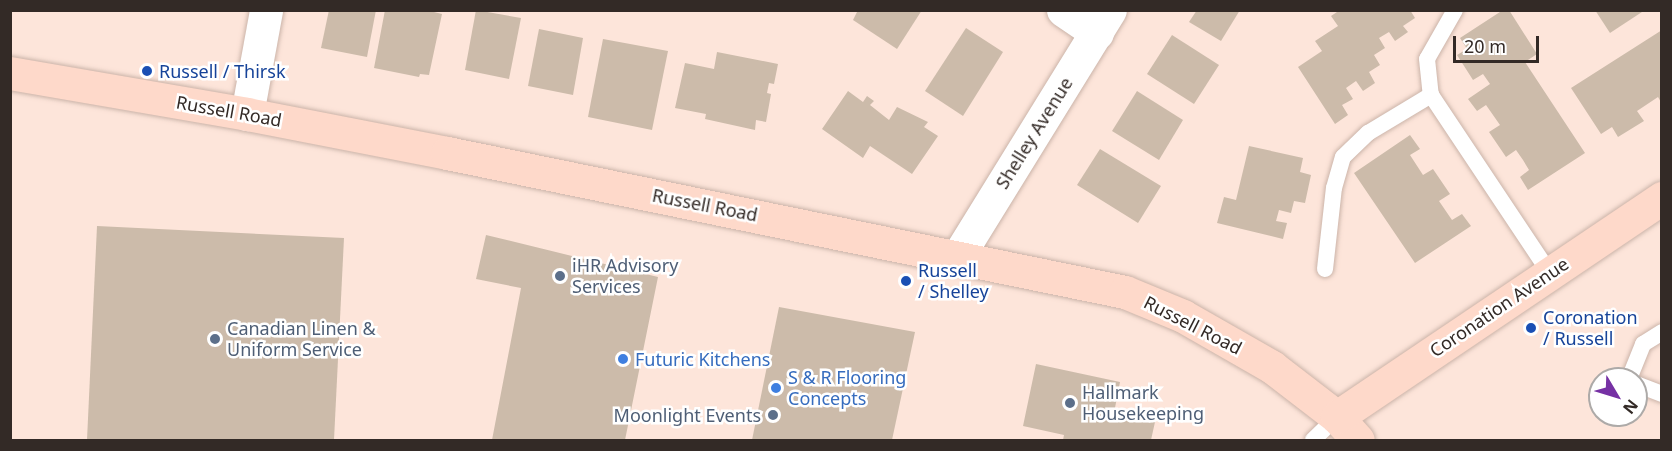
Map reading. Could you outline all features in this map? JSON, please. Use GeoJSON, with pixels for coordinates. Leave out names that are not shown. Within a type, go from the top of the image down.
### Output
{"type":"FeatureCollection","features":[{"type":"Feature","properties":{"kind":"street"},"geometry":{"type":"LineString","coordinates":[[247,114],[266,10]]}},
{"type":"Feature","properties":{"kind":"street"},"geometry":{"type":"LineString","coordinates":[[1063,10],[1104,22]]}},
{"type":"Feature","properties":{"kind":"street","name":"Shelley Avenue"},"geometry":{"type":"LineString","coordinates":[[958,256],[1104,22]]}},
{"type":"Feature","properties":{"kind":"street","name":"Russell Road"},"geometry":{"type":"LineString","coordinates":[[10,73],[247,114],[958,256],[1125,292],[1183,316],[1272,367],[1347,429]]}},
{"type":"Feature","properties":{"kind":"street","name":"Coronation Avenue"},"geometry":{"type":"LineString","coordinates":[[1347,429],[1549,272],[1662,198]]}},
{"type":"Feature","properties":{"kind":"lane"},"geometry":{"type":"LineString","coordinates":[[1455,10],[1427,59],[1431,95],[1549,272]]}},
{"type":"Feature","properties":{"kind":"lane"},"geometry":{"type":"LineString","coordinates":[[1325,269],[1334,189],[1343,157],[1368,133],[1431,95]]}},
{"type":"Feature","properties":{"kind":"lane"},"geometry":{"type":"LineString","coordinates":[[1634,367],[1643,344],[1662,332]]}},
{"type":"Feature","properties":{"kind":"lane"},"geometry":{"type":"LineString","coordinates":[[1313,441],[1347,429]]}},
{"type":"Feature","properties":{"kind":"building"},"geometry":{"type":"Polygon","coordinates":[[[329,10],[376,10],[367,57],[321,48],[329,10]]]}},
{"type":"Feature","properties":{"kind":"building"},"geometry":{"type":"Polygon","coordinates":[[[385,10],[426,10],[442,14],[429,75],[420,74],[419,77],[374,68],[385,10]]]}},
{"type":"Feature","properties":{"kind":"building"},"geometry":{"type":"Polygon","coordinates":[[[476,10],[521,18],[509,79],[465,70],[476,10]]]}},
{"type":"Feature","properties":{"kind":"building"},"geometry":{"type":"Polygon","coordinates":[[[858,10],[922,10],[897,49],[853,20],[858,10]]]}},
{"type":"Feature","properties":{"kind":"building"},"geometry":{"type":"Polygon","coordinates":[[[1197,10],[1240,10],[1221,41],[1189,22],[1197,10]]]}},
{"type":"Feature","properties":{"kind":"building"},"geometry":{"type":"Polygon","coordinates":[[[1340,10],[1410,10],[1415,18],[1403,26],[1408,32],[1395,41],[1389,32],[1379,38],[1385,48],[1374,55],[1380,65],[1369,72],[1375,83],[1363,91],[1356,81],[1346,88],[1353,99],[1342,105],[1348,115],[1335,124],[1298,67],[1322,51],[1315,41],[1338,26],[1331,16],[1340,10]]]}},
{"type":"Feature","properties":{"kind":"building"},"geometry":{"type":"Polygon","coordinates":[[[1503,10],[1509,10],[1537,54],[1525,62],[1585,153],[1528,190],[1520,177],[1529,170],[1523,160],[1516,150],[1506,157],[1489,132],[1500,125],[1486,105],[1477,111],[1468,99],[1490,84],[1483,74],[1473,80],[1457,55],[1467,49],[1460,38],[1503,10]]]}},
{"type":"Feature","properties":{"kind":"building"},"geometry":{"type":"Polygon","coordinates":[[[1595,10],[1645,10],[1610,33],[1595,10]]]}},
{"type":"Feature","properties":{"kind":"building"},"geometry":{"type":"Polygon","coordinates":[[[966,28],[1003,52],[963,116],[925,91],[966,28]]]}},
{"type":"Feature","properties":{"kind":"building"},"geometry":{"type":"Polygon","coordinates":[[[539,29],[583,38],[573,95],[528,86],[539,29]]]}},
{"type":"Feature","properties":{"kind":"building"},"geometry":{"type":"Polygon","coordinates":[[[1662,30],[1662,104],[1658,97],[1637,111],[1644,121],[1618,137],[1612,127],[1601,134],[1571,88],[1662,30]]]}},
{"type":"Feature","properties":{"kind":"building"},"geometry":{"type":"Polygon","coordinates":[[[1172,35],[1219,65],[1194,104],[1147,74],[1172,35]]]}},
{"type":"Feature","properties":{"kind":"building"},"geometry":{"type":"Polygon","coordinates":[[[603,39],[668,51],[652,130],[588,117],[603,39]]]}},
{"type":"Feature","properties":{"kind":"building"},"geometry":{"type":"Polygon","coordinates":[[[717,52],[778,64],[774,84],[769,83],[767,93],[771,94],[766,122],[756,120],[755,130],[705,119],[706,114],[675,108],[685,63],[714,69],[717,52]]]}},
{"type":"Feature","properties":{"kind":"building"},"geometry":{"type":"Polygon","coordinates":[[[848,91],[863,102],[867,96],[874,101],[870,105],[889,120],[897,107],[928,122],[924,127],[938,136],[912,174],[870,146],[863,158],[822,129],[848,91]]]}},
{"type":"Feature","properties":{"kind":"building"},"geometry":{"type":"Polygon","coordinates":[[[1137,91],[1183,120],[1159,160],[1112,131],[1137,91]]]}},
{"type":"Feature","properties":{"kind":"building"},"geometry":{"type":"Polygon","coordinates":[[[1410,135],[1420,149],[1410,155],[1423,175],[1433,169],[1450,194],[1439,201],[1452,220],[1462,214],[1471,226],[1415,263],[1354,173],[1410,135]]]}},
{"type":"Feature","properties":{"kind":"building"},"geometry":{"type":"Polygon","coordinates":[[[1249,146],[1303,158],[1300,172],[1311,175],[1305,203],[1294,201],[1291,213],[1279,210],[1276,221],[1287,223],[1283,239],[1217,223],[1224,197],[1236,200],[1249,146]]]}},
{"type":"Feature","properties":{"kind":"building"},"geometry":{"type":"Polygon","coordinates":[[[1100,149],[1161,186],[1138,223],[1077,185],[1100,149]]]}},
{"type":"Feature","properties":{"kind":"building","name":"Canadian Linen & Uniform Service"},"geometry":{"type":"Polygon","coordinates":[[[97,226],[344,238],[334,440],[87,440],[97,226]]]}},
{"type":"Feature","properties":{"kind":"building"},"geometry":{"type":"Polygon","coordinates":[[[486,235],[658,277],[625,440],[492,440],[521,288],[476,279],[486,235]]]}},
{"type":"Feature","properties":{"kind":"building"},"geometry":{"type":"Polygon","coordinates":[[[779,307],[915,332],[892,440],[752,440],[779,307]]]}},
{"type":"Feature","properties":{"kind":"building"},"geometry":{"type":"Polygon","coordinates":[[[1036,364],[1120,382],[1114,413],[1155,422],[1151,440],[1063,440],[1064,435],[1023,426],[1036,364]]]}},
{"type":"Feature","properties":{"kind":"place","name":"Russell / Thirsk"},"geometry":{"type":"Point","coordinates":[147,71]}},
{"type":"Feature","properties":{"kind":"place","name":"iHR Advisory Services"},"geometry":{"type":"Point","coordinates":[560,276]}},
{"type":"Feature","properties":{"kind":"place","name":"Russell / Shelley"},"geometry":{"type":"Point","coordinates":[906,281]}},
{"type":"Feature","properties":{"kind":"place","name":"Coronation / Russell"},"geometry":{"type":"Point","coordinates":[1531,328]}},
{"type":"Feature","properties":{"kind":"place","name":"Canadian Linen & Uniform Service"},"geometry":{"type":"Point","coordinates":[215,339]}},
{"type":"Feature","properties":{"kind":"place","name":"Futuric Kitchens"},"geometry":{"type":"Point","coordinates":[623,359]}},
{"type":"Feature","properties":{"kind":"place","name":"S & R Flooring Concepts"},"geometry":{"type":"Point","coordinates":[776,388]}},
{"type":"Feature","properties":{"kind":"place","name":"Hallmark Housekeeping"},"geometry":{"type":"Point","coordinates":[1070,403]}},
{"type":"Feature","properties":{"kind":"place","name":"Moonlight Events"},"geometry":{"type":"Point","coordinates":[773,415]}}]}
